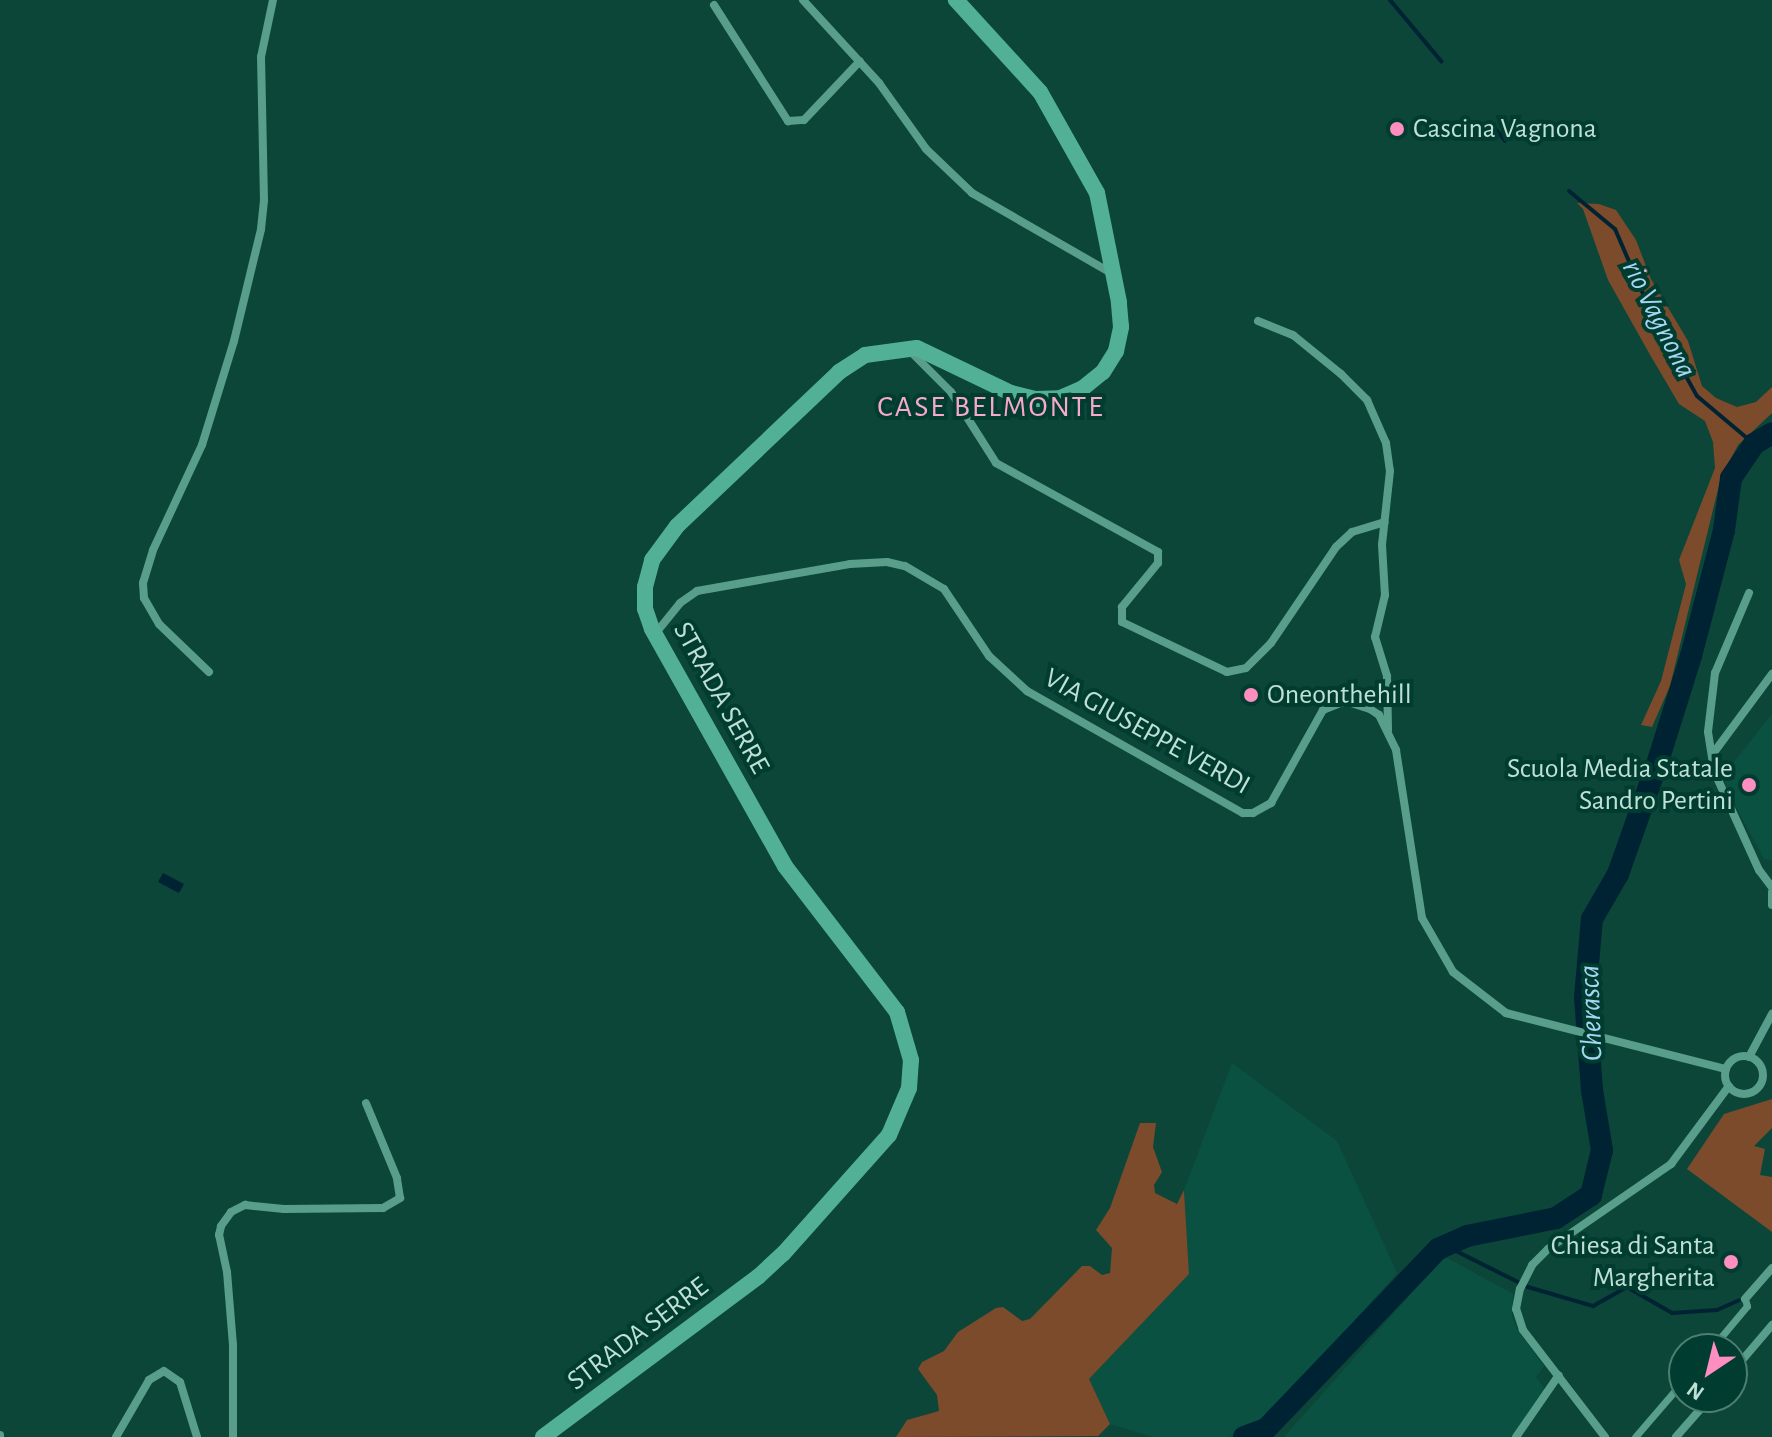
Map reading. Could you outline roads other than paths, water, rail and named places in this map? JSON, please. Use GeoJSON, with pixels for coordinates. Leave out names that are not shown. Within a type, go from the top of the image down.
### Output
{"type":"FeatureCollection","features":[{"type":"Feature","properties":{"kind":"main road","name":"STRADA SERRE"},"geometry":{"type":"LineString","coordinates":[[543,1437],[759,1276],[783,1254],[889,1135],[898,1120],[909,1088],[909,1051],[897,1012],[785,866],[655,635],[645,609],[645,587],[652,560],[669,536],[839,372],[865,355],[905,347],[933,354],[1011,393],[1035,399],[1060,398],[1083,388],[1103,372],[1116,351],[1121,327],[1097,193],[1040,92],[956,0]]}},
{"type":"Feature","properties":{"kind":"street"},"geometry":{"type":"LineString","coordinates":[[209,672],[159,624],[144,598],[143,583],[153,550],[206,434],[234,341],[261,229],[264,200],[261,57],[273,0]]}},
{"type":"Feature","properties":{"kind":"street"},"geometry":{"type":"LineString","coordinates":[[803,0],[860,61],[926,149],[972,193],[1113,274]]}},
{"type":"Feature","properties":{"kind":"street"},"geometry":{"type":"LineString","coordinates":[[714,5],[788,121],[804,120],[860,61]]}},
{"type":"Feature","properties":{"kind":"street"},"geometry":{"type":"LineString","coordinates":[[1258,321],[1293,335],[1367,400],[1386,443],[1390,471],[1382,545],[1385,595],[1375,637],[1387,676],[1388,731],[1396,750],[1403,787],[1417,898],[1422,918],[1439,954],[1465,983],[1498,1009],[1563,1030],[1726,1069]]}},
{"type":"Feature","properties":{"kind":"street"},"geometry":{"type":"LineString","coordinates":[[905,347],[951,392],[996,463],[1033,486],[1081,506],[1158,552],[1159,560],[1122,607],[1120,618],[1128,626],[1218,669],[1236,672],[1246,668],[1281,631],[1336,547],[1352,532],[1385,522]]}},
{"type":"Feature","properties":{"kind":"street","name":"VIA GIUSEPPE VERDI"},"geometry":{"type":"LineString","coordinates":[[655,635],[680,603],[697,591],[850,564],[887,562],[919,571],[944,589],[989,656],[1027,691],[1243,813],[1253,813],[1271,803],[1313,722],[1333,704],[1345,701],[1370,709],[1388,731]]}},
{"type":"Feature","properties":{"kind":"street"},"geometry":{"type":"LineString","coordinates":[[1749,593],[1715,673],[1708,732],[1714,771],[1743,838],[1772,889],[1772,905]]}},
{"type":"Feature","properties":{"kind":"street"},"geometry":{"type":"LineString","coordinates":[[1712,755],[1772,674]]}},
{"type":"Feature","properties":{"kind":"street"},"geometry":{"type":"LineString","coordinates":[[1749,1057],[1772,1014]]}},
{"type":"Feature","properties":{"kind":"street"},"geometry":{"type":"LineString","coordinates":[[1749,1057],[1758,1063],[1768,1080],[1750,1092],[1739,1093],[1729,1086],[1726,1069],[1737,1058],[1749,1057]]}},
{"type":"Feature","properties":{"kind":"street"},"geometry":{"type":"LineString","coordinates":[[1605,1437],[1523,1330],[1516,1309],[1520,1289],[1548,1249],[1671,1164],[1729,1086]]}},
{"type":"Feature","properties":{"kind":"street"},"geometry":{"type":"LineString","coordinates":[[233,1437],[233,1345],[227,1272],[219,1235],[221,1226],[231,1212],[245,1205],[284,1209],[383,1208],[400,1198],[397,1178],[366,1103]]}},
{"type":"Feature","properties":{"kind":"street"},"geometry":{"type":"LineString","coordinates":[[1724,1333],[1747,1306],[1745,1299],[1772,1268]]}},
{"type":"Feature","properties":{"kind":"street"},"geometry":{"type":"LineString","coordinates":[[1748,1353],[1772,1325]]}},
{"type":"Feature","properties":{"kind":"street"},"geometry":{"type":"LineString","coordinates":[[116,1437],[149,1380],[164,1371],[180,1382],[197,1437]]}},
{"type":"Feature","properties":{"kind":"street"},"geometry":{"type":"LineString","coordinates":[[1516,1437],[1559,1375]]}},
{"type":"Feature","properties":{"kind":"street"},"geometry":{"type":"LineString","coordinates":[[1635,1437],[1668,1399]]}},
{"type":"Feature","properties":{"kind":"street"},"geometry":{"type":"LineString","coordinates":[[1676,1437],[1697,1413]]}},
{"type":"Feature","properties":{"kind":"water"},"geometry":{"type":"Polygon","coordinates":[[[163,873],[184,884],[179,893],[158,882],[163,873]]]}},
{"type":"Feature","properties":{"kind":"waterway","name":"rio Vagnona"},"geometry":{"type":"LineString","coordinates":[[1390,0],[1441,61]]}},
{"type":"Feature","properties":{"kind":"waterway"},"geometry":{"type":"LineString","coordinates":[[1493,126],[1505,141]]}},
{"type":"Feature","properties":{"kind":"waterway","name":"rio Vagnona"},"geometry":{"type":"LineString","coordinates":[[1569,191],[1615,229],[1653,317],[1697,396],[1754,444]]}},
{"type":"Feature","properties":{"kind":"waterway","name":"Cherasca"},"geometry":{"type":"LineString","coordinates":[[1244,1437],[1266,1429],[1438,1249],[1467,1236],[1556,1218],[1591,1195],[1602,1150],[1592,1090],[1585,997],[1592,919],[1618,874],[1659,758],[1691,656],[1724,530],[1731,478],[1754,444],[1772,433]]}},
{"type":"Feature","properties":{"kind":"waterway"},"geometry":{"type":"LineString","coordinates":[[1444,1245],[1528,1287],[1593,1306],[1627,1287],[1672,1313],[1717,1310],[1739,1300]]}},
{"type":"Feature","properties":{"kind":"place","name":"Cascina Vagnona"},"geometry":{"type":"Point","coordinates":[1397,129]}},
{"type":"Feature","properties":{"kind":"place","name":"Oneonthehill"},"geometry":{"type":"Point","coordinates":[1251,695]}},
{"type":"Feature","properties":{"kind":"place","name":"Scuola Media Statale Sandro Pertini"},"geometry":{"type":"Point","coordinates":[1749,785]}},
{"type":"Feature","properties":{"kind":"place","name":"Chiesa di Santa Margherita"},"geometry":{"type":"Point","coordinates":[1731,1262]}},
{"type":"Feature","properties":{"kind":"district","name":"CASE BELMONTE"},"geometry":{"type":"Point","coordinates":[991,407]}}]}
